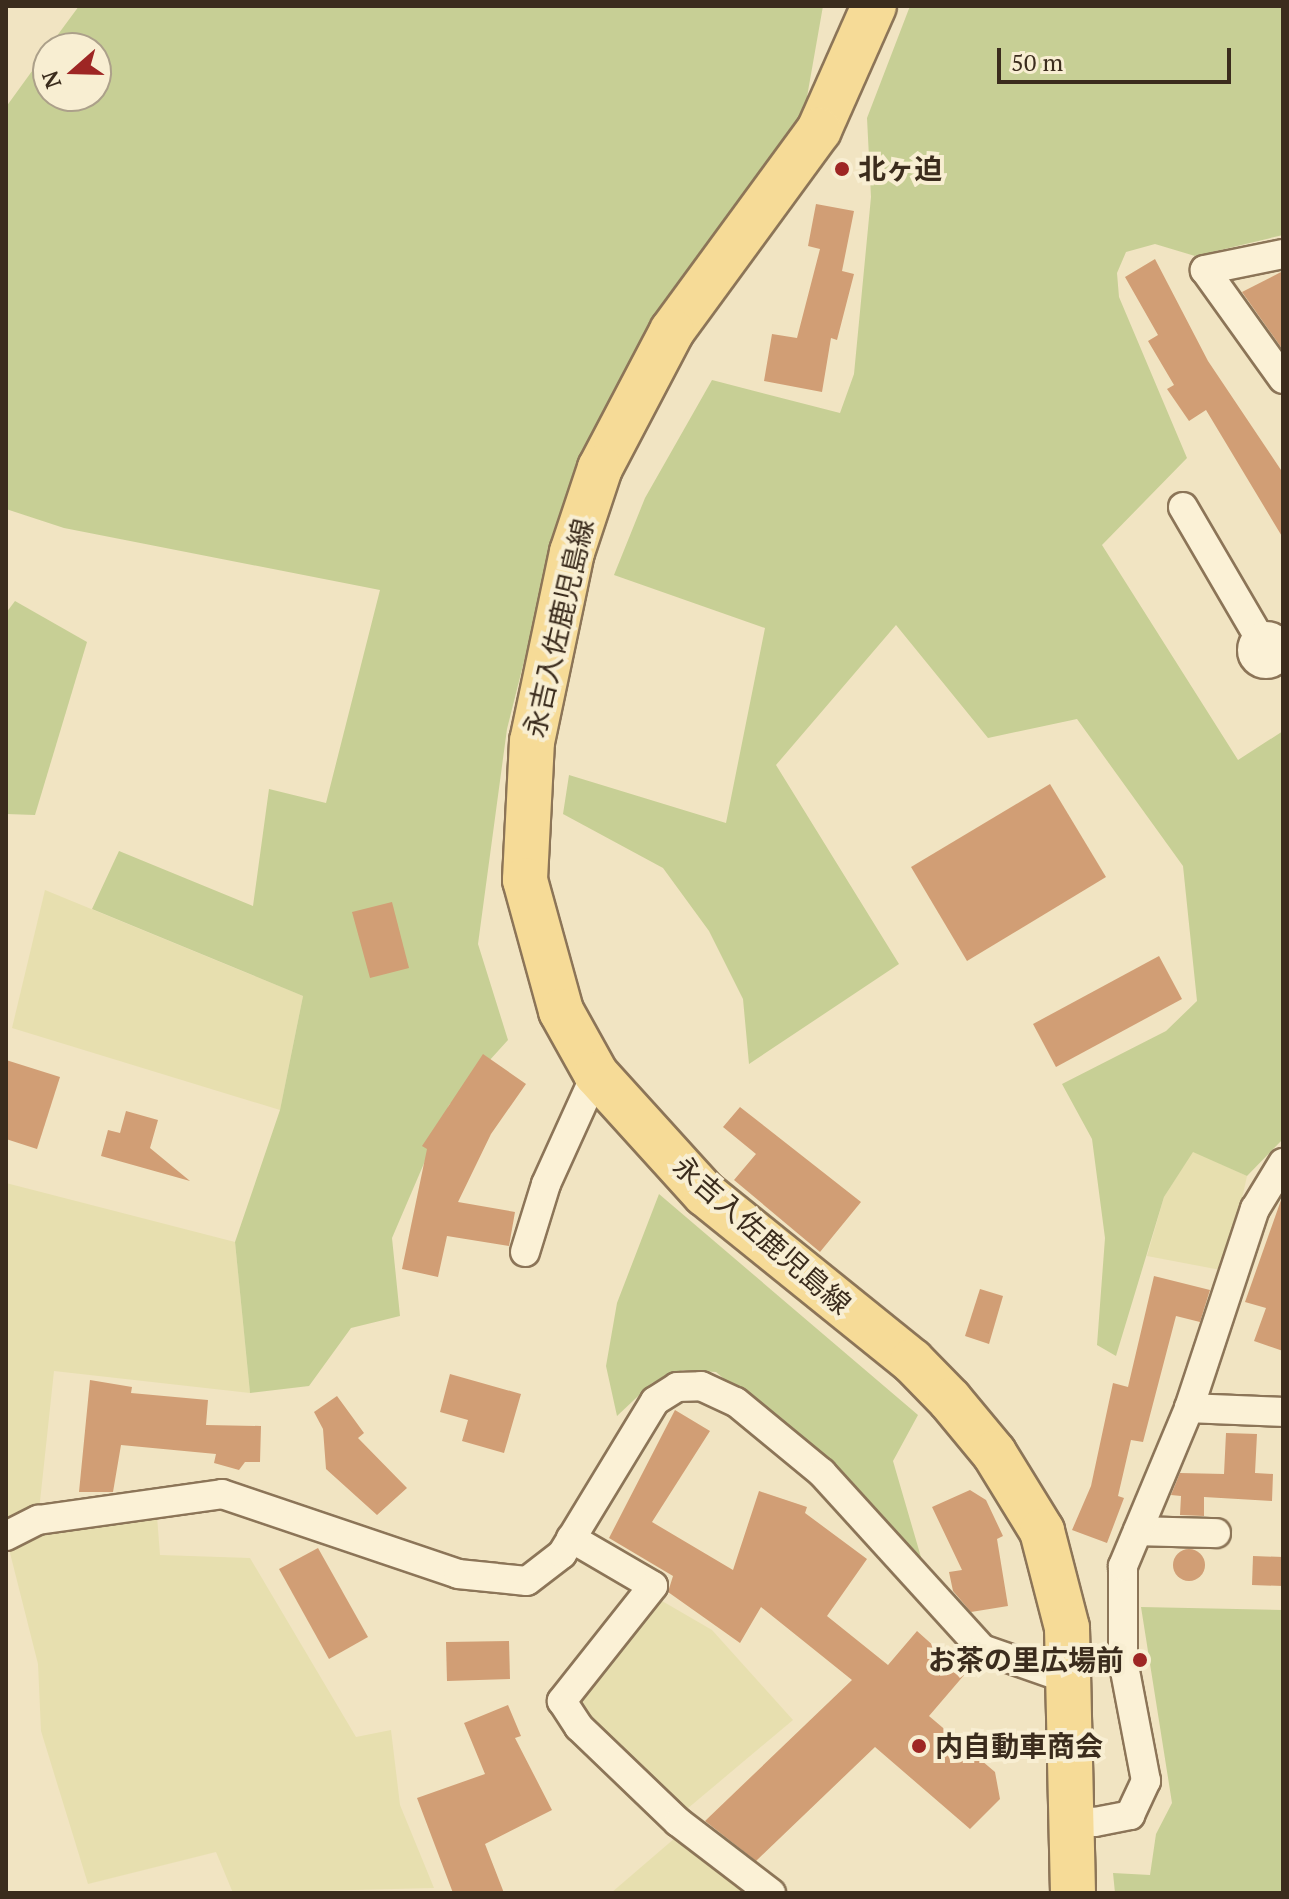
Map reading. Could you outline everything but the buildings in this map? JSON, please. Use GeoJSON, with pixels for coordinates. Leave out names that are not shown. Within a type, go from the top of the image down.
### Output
{"type":"FeatureCollection","features":[{"type":"Feature","properties":{"kind":"main road","name":"永吉入佐鹿児島線"},"geometry":{"type":"LineString","coordinates":[[874,6],[819,130],[672,331],[600,468],[572,552],[532,741],[525,880],[561,1011],[596,1074],[705,1194],[912,1361],[994,1453],[1042,1531],[1056,1570],[1071,1680],[1067,1819],[1073,1893]]}},
{"type":"Feature","properties":{"kind":"street"},"geometry":{"type":"LineString","coordinates":[[1283,254],[1205,270],[1283,379]]}},
{"type":"Feature","properties":{"kind":"street"},"geometry":{"type":"LineString","coordinates":[[1183,507],[1274,640]]}},
{"type":"Feature","properties":{"kind":"street"},"geometry":{"type":"LineString","coordinates":[[525,1252],[546,1184],[596,1074]]}},
{"type":"Feature","properties":{"kind":"street"},"geometry":{"type":"LineString","coordinates":[[1067,1819],[1095,1822],[1130,1815],[1146,1781],[1123,1660],[1120,1596],[1123,1566],[1189,1408],[1255,1209],[1283,1163]]}},
{"type":"Feature","properties":{"kind":"street"},"geometry":{"type":"LineString","coordinates":[[6,1536],[38,1520],[222,1494],[427,1565],[498,1582],[527,1581],[547,1570],[571,1538],[655,1401],[677,1387],[701,1386],[736,1402],[822,1473],[982,1649],[1071,1680]]}},
{"type":"Feature","properties":{"kind":"street"},"geometry":{"type":"LineString","coordinates":[[1189,1408],[1283,1412]]}},
{"type":"Feature","properties":{"kind":"street"},"geometry":{"type":"LineString","coordinates":[[1138,1531],[1216,1533]]}},
{"type":"Feature","properties":{"kind":"street"},"geometry":{"type":"LineString","coordinates":[[571,1538],[653,1586],[562,1701],[579,1727],[678,1822],[771,1893]]}},
{"type":"Feature","properties":{"kind":"shaded area"},"geometry":{"type":"Polygon","coordinates":[[[45,890],[303,996],[280,1110],[12,1028],[45,890]]]}},
{"type":"Feature","properties":{"kind":"shaded area"},"geometry":{"type":"Polygon","coordinates":[[[1193,1151],[1247,1176],[1226,1271],[1147,1256],[1164,1197],[1193,1151]]]}},
{"type":"Feature","properties":{"kind":"shaded area"},"geometry":{"type":"Polygon","coordinates":[[[6,1183],[235,1242],[250,1393],[54,1371],[38,1520],[6,1517],[6,1183]]]}},
{"type":"Feature","properties":{"kind":"shaded area"},"geometry":{"type":"Polygon","coordinates":[[[157,1516],[160,1555],[250,1558],[356,1737],[391,1730],[400,1805],[434,1888],[233,1893],[216,1852],[88,1884],[41,1731],[38,1664],[9,1549],[45,1533],[157,1516]]]}},
{"type":"Feature","properties":{"kind":"shaded area"},"geometry":{"type":"Polygon","coordinates":[[[650,1594],[712,1630],[793,1720],[681,1814],[576,1701],[650,1594]]]}},
{"type":"Feature","properties":{"kind":"shaded area"},"geometry":{"type":"Polygon","coordinates":[[[675,1838],[744,1893],[611,1893],[675,1838]]]}},
{"type":"Feature","properties":{"kind":"green space"},"geometry":{"type":"Polygon","coordinates":[[[79,6],[823,6],[804,114],[647,331],[560,518],[507,729],[478,944],[508,1040],[449,1105],[392,1238],[400,1316],[351,1328],[309,1386],[250,1393],[235,1242],[280,1110],[303,996],[92,909],[119,851],[253,906],[269,789],[326,803],[380,590],[64,528],[6,509],[6,107],[32,71],[32,112],[112,112],[112,32],[60,32],[79,6]]]}},
{"type":"Feature","properties":{"kind":"green space"},"geometry":{"type":"Polygon","coordinates":[[[910,6],[1283,6],[1283,235],[1195,256],[1155,244],[1126,252],[1117,273],[1119,297],[1187,458],[1102,545],[1238,760],[1283,731],[1283,1139],[1247,1176],[1193,1152],[1164,1197],[1116,1356],[1097,1345],[1105,1238],[1092,1139],[1062,1084],[1166,1031],[1197,1001],[1183,866],[1077,719],[988,738],[896,625],[776,765],[899,964],[749,1064],[743,999],[709,931],[663,868],[563,814],[569,775],[726,823],[765,628],[614,575],[645,498],[712,380],[840,413],[854,374],[871,197],[867,118],[910,6]]]}},
{"type":"Feature","properties":{"kind":"green space"},"geometry":{"type":"Polygon","coordinates":[[[15,601],[87,642],[35,815],[6,814],[6,613],[15,601]]]}},
{"type":"Feature","properties":{"kind":"green space"},"geometry":{"type":"Polygon","coordinates":[[[659,1194],[918,1415],[893,1461],[923,1564],[845,1482],[716,1372],[683,1370],[652,1383],[617,1416],[606,1366],[617,1303],[659,1194]]]}},
{"type":"Feature","properties":{"kind":"green space"},"geometry":{"type":"Polygon","coordinates":[[[1141,1607],[1283,1610],[1283,1893],[1115,1893],[1113,1873],[1150,1875],[1156,1834],[1172,1803],[1141,1607]]]}},
{"type":"Feature","properties":{"kind":"place","name":"北ヶ迫"},"geometry":{"type":"Point","coordinates":[842,169]}},
{"type":"Feature","properties":{"kind":"place","name":"お茶の里広場前"},"geometry":{"type":"Point","coordinates":[1140,1660]}},
{"type":"Feature","properties":{"kind":"place","name":"内自動車商会"},"geometry":{"type":"Point","coordinates":[919,1746]}}]}
